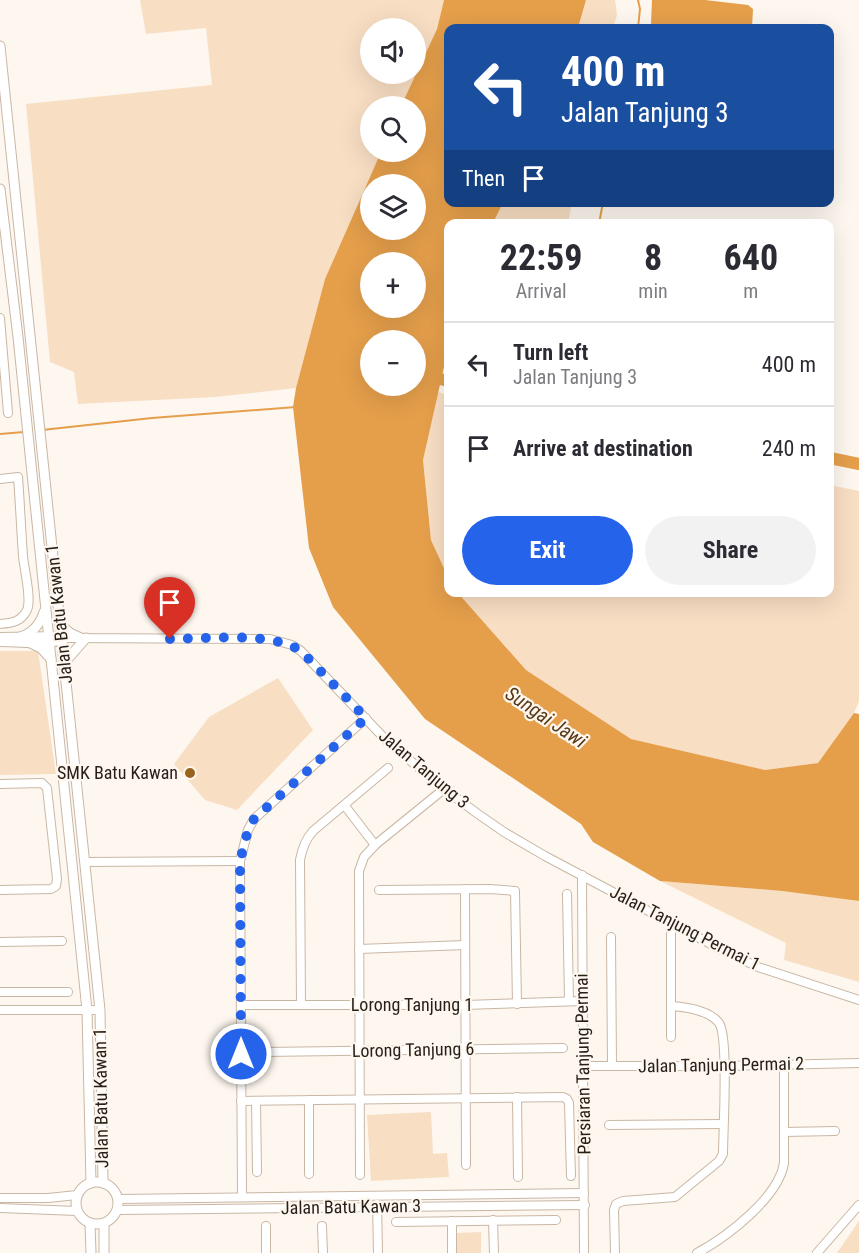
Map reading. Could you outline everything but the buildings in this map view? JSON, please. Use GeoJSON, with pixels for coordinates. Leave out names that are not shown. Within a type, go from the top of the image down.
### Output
{"type":"FeatureCollection","features":[{"type":"Feature","properties":{"kind":"street","name":"Jalan Batu Kawan 1"},"geometry":{"type":"LineString","coordinates":[[0,46],[100,1010],[103,1183]]}},
{"type":"Feature","properties":{"kind":"street","name":"Jalan Batu Kawan 1"},"geometry":{"type":"LineString","coordinates":[[0,189],[1,223],[18,338],[87,1010],[91,1183]]}},
{"type":"Feature","properties":{"kind":"street"},"geometry":{"type":"LineString","coordinates":[[0,318],[8,413]]}},
{"type":"Feature","properties":{"kind":"street"},"geometry":{"type":"LineString","coordinates":[[1,339],[18,338]]}},
{"type":"Feature","properties":{"kind":"street"},"geometry":{"type":"LineString","coordinates":[[0,479],[18,477],[23,558],[29,604],[18,621],[0,624]]}},
{"type":"Feature","properties":{"kind":"street"},"geometry":{"type":"LineString","coordinates":[[0,642],[24,640],[37,627],[46,608]]}},
{"type":"Feature","properties":{"kind":"street"},"geometry":{"type":"LineString","coordinates":[[60,624],[70,633],[83,638],[65,662]]}},
{"type":"Feature","properties":{"kind":"street"},"geometry":{"type":"LineString","coordinates":[[0,638],[24,640],[40,648],[51,659]]}},
{"type":"Feature","properties":{"kind":"street","name":"Jalan Tanjung 3"},"geometry":{"type":"LineString","coordinates":[[24,640],[246,638],[282,642],[301,651],[387,741],[444,789],[504,832],[582,875]]}},
{"type":"Feature","properties":{"kind":"street"},"geometry":{"type":"LineString","coordinates":[[242,1197],[240,861],[248,830],[254,819],[366,718]]}},
{"type":"Feature","properties":{"kind":"street"},"geometry":{"type":"LineString","coordinates":[[301,1005],[300,860],[306,839],[388,768]]}},
{"type":"Feature","properties":{"kind":"street"},"geometry":{"type":"LineString","coordinates":[[0,784],[42,783],[45,785],[48,792],[57,879],[56,886],[51,889],[0,890]]}},
{"type":"Feature","properties":{"kind":"street"},"geometry":{"type":"LineString","coordinates":[[360,1175],[359,871],[364,857],[375,845],[444,789]]}},
{"type":"Feature","properties":{"kind":"street"},"geometry":{"type":"LineString","coordinates":[[345,806],[375,845]]}},
{"type":"Feature","properties":{"kind":"street"},"geometry":{"type":"LineString","coordinates":[[85,862],[240,861]]}},
{"type":"Feature","properties":{"kind":"street","name":"Jalan Tanjung Permai 1"},"geometry":{"type":"LineString","coordinates":[[582,875],[758,967],[859,1000]]}},
{"type":"Feature","properties":{"kind":"street","name":"Persiaran Tanjung Permai"},"geometry":{"type":"LineString","coordinates":[[582,875],[584,1253]]}},
{"type":"Feature","properties":{"kind":"street"},"geometry":{"type":"LineString","coordinates":[[465,889],[466,1165]]}},
{"type":"Feature","properties":{"kind":"street"},"geometry":{"type":"LineString","coordinates":[[379,890],[512,890],[517,894],[517,1004]]}},
{"type":"Feature","properties":{"kind":"street"},"geometry":{"type":"LineString","coordinates":[[567,894],[569,1001]]}},
{"type":"Feature","properties":{"kind":"street"},"geometry":{"type":"LineString","coordinates":[[671,923],[672,1037]]}},
{"type":"Feature","properties":{"kind":"street"},"geometry":{"type":"LineString","coordinates":[[611,938],[612,1066]]}},
{"type":"Feature","properties":{"kind":"street"},"geometry":{"type":"LineString","coordinates":[[0,942],[62,941]]}},
{"type":"Feature","properties":{"kind":"street"},"geometry":{"type":"LineString","coordinates":[[359,949],[465,945]]}},
{"type":"Feature","properties":{"kind":"street"},"geometry":{"type":"LineString","coordinates":[[0,992],[68,992]]}},
{"type":"Feature","properties":{"kind":"street","name":"Lorong Tanjung 1"},"geometry":{"type":"LineString","coordinates":[[241,1005],[465,1005],[582,1001]]}},
{"type":"Feature","properties":{"kind":"street"},"geometry":{"type":"LineString","coordinates":[[615,1253],[614,1210],[616,1204],[623,1201],[671,1199],[722,1158],[723,1035],[717,1021],[695,1010],[671,1006]]}},
{"type":"Feature","properties":{"kind":"street"},"geometry":{"type":"LineString","coordinates":[[0,1010],[100,1010]]}},
{"type":"Feature","properties":{"kind":"street","name":"Lorong Tanjung 6"},"geometry":{"type":"LineString","coordinates":[[263,1053],[563,1048]]}},
{"type":"Feature","properties":{"kind":"street","name":"Jalan Tanjung Permai 2"},"geometry":{"type":"LineString","coordinates":[[584,1066],[859,1063]]}},
{"type":"Feature","properties":{"kind":"street"},"geometry":{"type":"LineString","coordinates":[[698,1253],[710,1247],[742,1221],[778,1183],[784,1163],[784,1065]]}},
{"type":"Feature","properties":{"kind":"street"},"geometry":{"type":"LineString","coordinates":[[518,1097],[518,1177]]}},
{"type":"Feature","properties":{"kind":"street"},"geometry":{"type":"LineString","coordinates":[[241,1101],[563,1097],[569,1103],[571,1176]]}},
{"type":"Feature","properties":{"kind":"street"},"geometry":{"type":"LineString","coordinates":[[309,1100],[309,1174]]}},
{"type":"Feature","properties":{"kind":"street"},"geometry":{"type":"LineString","coordinates":[[256,1101],[257,1172]]}},
{"type":"Feature","properties":{"kind":"street"},"geometry":{"type":"LineString","coordinates":[[609,1125],[723,1124]]}},
{"type":"Feature","properties":{"kind":"street"},"geometry":{"type":"LineString","coordinates":[[784,1132],[835,1131]]}},
{"type":"Feature","properties":{"kind":"street"},"geometry":{"type":"LineString","coordinates":[[91,1183],[103,1183],[112,1189],[118,1199],[117,1210],[104,1223],[90,1223],[77,1211],[77,1195],[81,1189],[91,1183]]}},
{"type":"Feature","properties":{"kind":"street","name":"Jalan Batu Kawan 3"},"geometry":{"type":"LineString","coordinates":[[118,1199],[584,1193]]}},
{"type":"Feature","properties":{"kind":"street"},"geometry":{"type":"LineString","coordinates":[[0,1198],[48,1198],[77,1195]]}},
{"type":"Feature","properties":{"kind":"street"},"geometry":{"type":"LineString","coordinates":[[377,1196],[378,1253]]}},
{"type":"Feature","properties":{"kind":"street","name":"Jalan Batu Kawan 3"},"geometry":{"type":"LineString","coordinates":[[117,1210],[585,1205]]}},
{"type":"Feature","properties":{"kind":"street"},"geometry":{"type":"LineString","coordinates":[[817,1253],[859,1205]]}},
{"type":"Feature","properties":{"kind":"street"},"geometry":{"type":"LineString","coordinates":[[0,1208],[77,1211]]}},
{"type":"Feature","properties":{"kind":"street"},"geometry":{"type":"LineString","coordinates":[[396,1222],[556,1220]]}},
{"type":"Feature","properties":{"kind":"street"},"geometry":{"type":"LineString","coordinates":[[452,1221],[452,1253]]}},
{"type":"Feature","properties":{"kind":"street"},"geometry":{"type":"LineString","coordinates":[[493,1221],[494,1253]]}},
{"type":"Feature","properties":{"kind":"street"},"geometry":{"type":"LineString","coordinates":[[90,1223],[91,1253]]}},
{"type":"Feature","properties":{"kind":"street"},"geometry":{"type":"LineString","coordinates":[[104,1223],[104,1253]]}},
{"type":"Feature","properties":{"kind":"street"},"geometry":{"type":"LineString","coordinates":[[266,1226],[266,1253]]}},
{"type":"Feature","properties":{"kind":"street"},"geometry":{"type":"LineString","coordinates":[[322,1226],[323,1253]]}},
{"type":"Feature","properties":{"kind":"shaded area"},"geometry":{"type":"Polygon","coordinates":[[[140,0],[444,0],[437,29],[426,53],[426,18],[360,18],[360,84],[411,84],[406,96],[360,96],[360,162],[377,162],[371,174],[360,174],[360,200],[325,279],[296,388],[215,397],[78,404],[74,372],[50,362],[26,104],[212,85],[206,28],[146,34],[140,0]]]}},
{"type":"Feature","properties":{"kind":"shaded area"},"geometry":{"type":"Polygon","coordinates":[[[586,0],[615,0],[617,15],[614,24],[579,24],[586,0]]]}},
{"type":"Feature","properties":{"kind":"shaded area"},"geometry":{"type":"Polygon","coordinates":[[[501,207],[571,207],[569,219],[495,219],[501,207]]]}},
{"type":"Feature","properties":{"kind":"shaded area"},"geometry":{"type":"Polygon","coordinates":[[[437,391],[444,394],[444,568],[431,540],[423,460],[437,391]]]}},
{"type":"Feature","properties":{"kind":"shaded area"},"geometry":{"type":"Polygon","coordinates":[[[834,486],[859,491],[859,701],[854,713],[818,763],[765,770],[631,739],[526,670],[462,597],[834,597],[834,486]]]}},
{"type":"Feature","properties":{"kind":"shaded area"},"geometry":{"type":"Polygon","coordinates":[[[0,651],[38,651],[56,774],[0,775],[0,651]]]}},
{"type":"Feature","properties":{"kind":"shaded area"},"geometry":{"type":"Polygon","coordinates":[[[278,678],[313,730],[237,810],[205,800],[174,764],[209,717],[278,678]]]}},
{"type":"Feature","properties":{"kind":"shaded area"},"geometry":{"type":"Polygon","coordinates":[[[660,881],[782,891],[859,901],[859,982],[784,960],[786,943],[660,881]]]}},
{"type":"Feature","properties":{"kind":"shaded area"},"geometry":{"type":"Polygon","coordinates":[[[431,1112],[433,1154],[447,1153],[449,1177],[371,1181],[367,1115],[431,1112]]]}},
{"type":"Feature","properties":{"kind":"shaded area"},"geometry":{"type":"Polygon","coordinates":[[[859,1221],[859,1253],[837,1253],[859,1221]]]}},
{"type":"Feature","properties":{"kind":"shaded area"},"geometry":{"type":"Polygon","coordinates":[[[481,1232],[481,1253],[457,1253],[457,1233],[481,1232]]]}},
{"type":"Feature","properties":{"kind":"water","name":"Sungai Jawi"},"geometry":{"type":"Polygon","coordinates":[[[444,0],[586,0],[579,24],[444,24],[444,207],[501,207],[495,219],[444,219],[444,367],[423,460],[431,540],[444,568],[444,597],[462,597],[526,670],[631,739],[765,770],[818,763],[854,713],[859,714],[859,901],[782,891],[660,881],[593,842],[581,824],[425,719],[333,607],[309,548],[293,407],[296,388],[325,279],[360,200],[360,240],[426,240],[426,174],[371,174],[377,162],[426,162],[426,96],[406,96],[411,84],[426,84],[426,53],[437,29],[444,0]]]}},
{"type":"Feature","properties":{"kind":"water"},"geometry":{"type":"Polygon","coordinates":[[[652,0],[705,0],[748,5],[753,9],[752,24],[651,23],[652,0]]]}},
{"type":"Feature","properties":{"kind":"waterway"},"geometry":{"type":"LineString","coordinates":[[638,0],[640,9],[638,24]]}},
{"type":"Feature","properties":{"kind":"waterway"},"geometry":{"type":"LineString","coordinates":[[600,219],[602,207]]}},
{"type":"Feature","properties":{"kind":"waterway"},"geometry":{"type":"LineString","coordinates":[[426,376],[444,380]]}},
{"type":"Feature","properties":{"kind":"waterway"},"geometry":{"type":"LineString","coordinates":[[42,430],[152,418],[296,407]]}},
{"type":"Feature","properties":{"kind":"waterway"},"geometry":{"type":"LineString","coordinates":[[0,434],[24,432]]}},
{"type":"Feature","properties":{"kind":"waterway"},"geometry":{"type":"LineString","coordinates":[[834,459],[859,464]]}},
{"type":"Feature","properties":{"kind":"place","name":"SMK Batu Kawan"},"geometry":{"type":"Point","coordinates":[190,773]}},
{"type":"Feature","properties":{"kind":"route"},"geometry":{"type":"LineString","coordinates":[[170,639],[270,639],[292,645],[301,651],[366,718],[254,819],[248,830],[240,861],[241,1054]]}}]}
